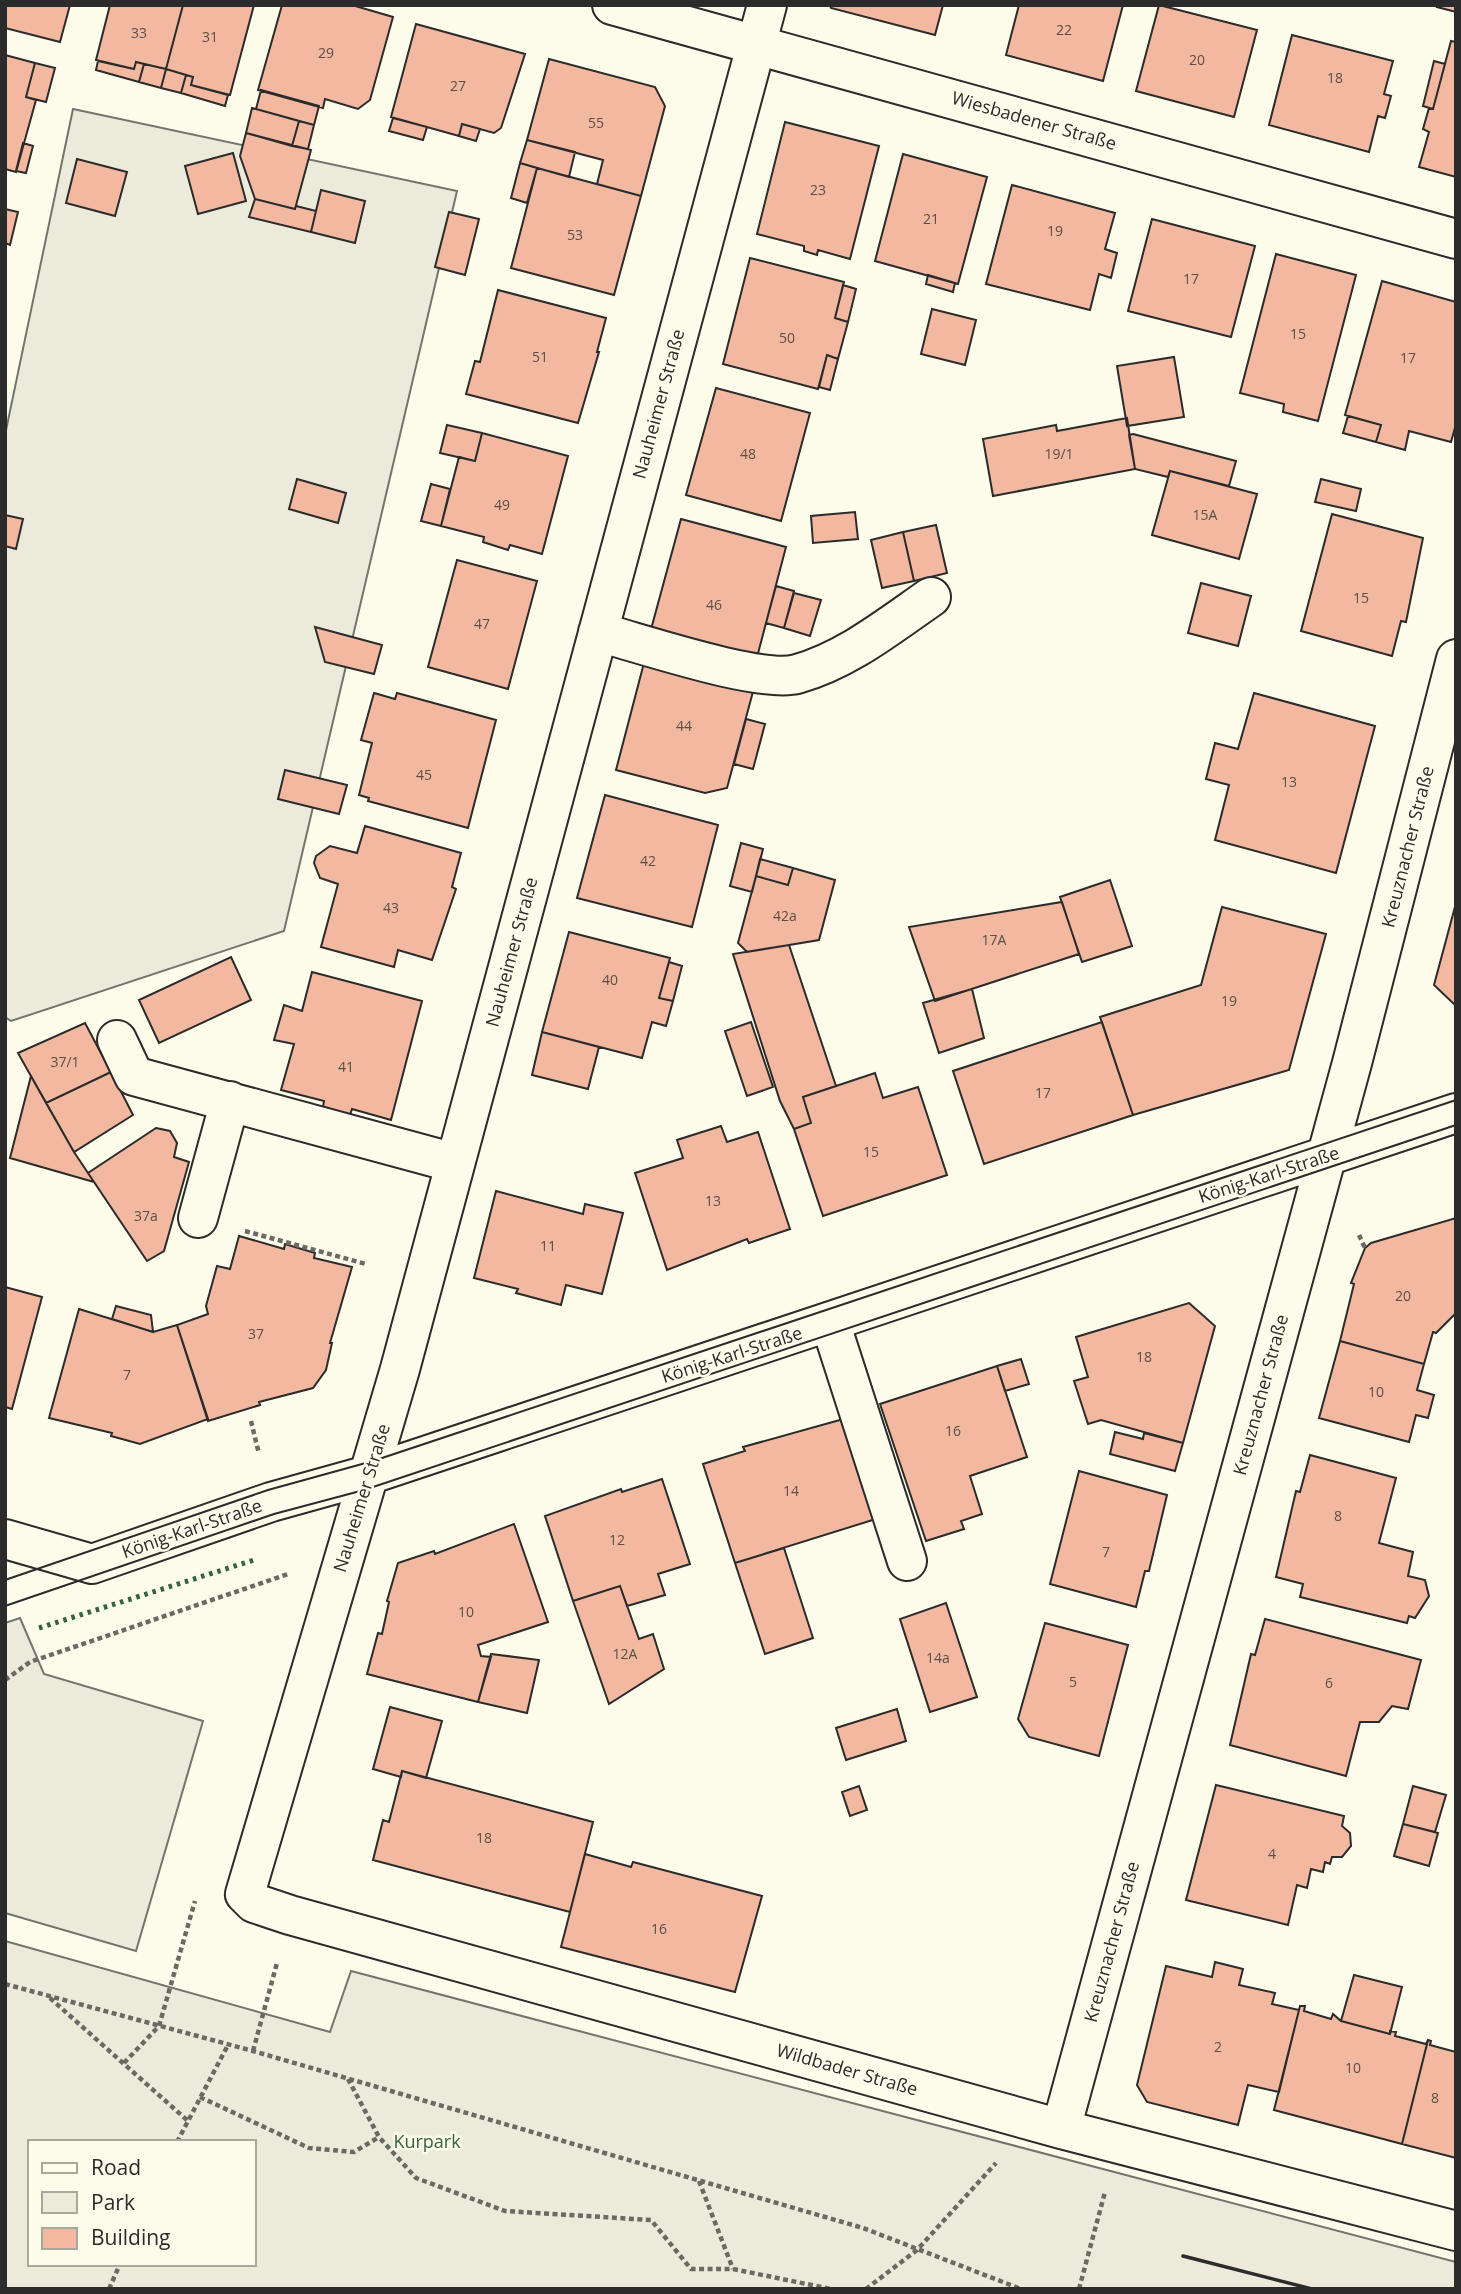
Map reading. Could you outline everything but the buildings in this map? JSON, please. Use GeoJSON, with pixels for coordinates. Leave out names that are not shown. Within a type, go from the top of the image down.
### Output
{"type":"FeatureCollection","features":[{"type":"Feature","properties":{"kind":"street","name":"Wiesbadener Straße"},"geometry":{"type":"LineString","coordinates":[[612,5],[757,43],[1456,239]]}},
{"type":"Feature","properties":{"kind":"street","name":"Nauheimer Straße"},"geometry":{"type":"LineString","coordinates":[[245,1894],[456,1163],[767,5]]}},
{"type":"Feature","properties":{"kind":"street"},"geometry":{"type":"LineString","coordinates":[[598,632],[751,673],[794,675],[847,653],[931,597]]}},
{"type":"Feature","properties":{"kind":"street","name":"Kreuznacher Straße"},"geometry":{"type":"LineString","coordinates":[[1061,2129],[1327,1155],[1456,659]]}},
{"type":"Feature","properties":{"kind":"street"},"geometry":{"type":"LineString","coordinates":[[117,1040],[134,1076],[456,1163]]}},
{"type":"Feature","properties":{"kind":"street"},"geometry":{"type":"LineString","coordinates":[[198,1218],[230,1101]]}},
{"type":"Feature","properties":{"kind":"street","name":"König-Karl-Straße"},"geometry":{"type":"LineString","coordinates":[[5,1539],[92,1564],[271,1502],[368,1475],[1456,1113]]}},
{"type":"Feature","properties":{"kind":"street"},"geometry":{"type":"LineString","coordinates":[[830,1322],[907,1561]]}},
{"type":"Feature","properties":{"kind":"street","name":"Wildbader Straße"},"geometry":{"type":"LineString","coordinates":[[245,1894],[254,1903],[290,1915],[1061,2129],[1456,2231]]}},
{"type":"Feature","properties":{"kind":"path"},"geometry":{"type":"LineString","coordinates":[[198,1218],[366,1264]]}},
{"type":"Feature","properties":{"kind":"path"},"geometry":{"type":"LineString","coordinates":[[5,1680],[30,1662],[289,1574],[343,1560]]}},
{"type":"Feature","properties":{"kind":"path"},"geometry":{"type":"LineString","coordinates":[[124,2063],[159,2026],[195,1900]]}},
{"type":"Feature","properties":{"kind":"path"},"geometry":{"type":"LineString","coordinates":[[253,2051],[290,1915]]}},
{"type":"Feature","properties":{"kind":"path"},"geometry":{"type":"LineString","coordinates":[[5,1984],[253,2051],[863,2228],[1021,2289]]}},
{"type":"Feature","properties":{"kind":"path"},"geometry":{"type":"LineString","coordinates":[[47,1995],[188,2121]]}},
{"type":"Feature","properties":{"kind":"path"},"geometry":{"type":"LineString","coordinates":[[178,2140],[228,2045]]}},
{"type":"Feature","properties":{"kind":"path"},"geometry":{"type":"LineString","coordinates":[[347,2078],[379,2137],[416,2178],[505,2211],[651,2220],[691,2269],[733,2269],[831,2289]]}},
{"type":"Feature","properties":{"kind":"path"},"geometry":{"type":"LineString","coordinates":[[200,2097],[309,2148],[354,2152],[379,2137]]}},
{"type":"Feature","properties":{"kind":"path"},"geometry":{"type":"LineString","coordinates":[[866,2289],[917,2250],[1021,2136],[1061,2129]]}},
{"type":"Feature","properties":{"kind":"path"},"geometry":{"type":"LineString","coordinates":[[1079,2289],[1118,2144]]}},
{"type":"Feature","properties":{"kind":"path"},"geometry":{"type":"LineString","coordinates":[[699,2181],[733,2269]]}},
{"type":"Feature","properties":{"kind":"path"},"geometry":{"type":"LineString","coordinates":[[109,2289],[119,2266]]}},
{"type":"Feature","properties":{"kind":"green space"},"geometry":{"type":"Polygon","coordinates":[[[73,109],[457,191],[284,931],[11,1021],[5,1017],[5,435],[73,109]]]}},
{"type":"Feature","properties":{"kind":"green space","name":"Kurpark"},"geometry":{"type":"Polygon","coordinates":[[[5,1941],[330,2032],[351,1971],[1456,2262],[1456,2289],[5,2289],[5,1941]]]}},
{"type":"Feature","properties":{"kind":"shaded area"},"geometry":{"type":"Polygon","coordinates":[[[20,1618],[44,1674],[203,1721],[136,1951],[5,1913],[5,1623],[20,1618]]]}},
{"type":"Feature","properties":{"kind":"tram line"},"geometry":{"type":"LineString","coordinates":[[5,1580],[268,1490],[373,1461],[1456,1100]]}},
{"type":"Feature","properties":{"kind":"tram line"},"geometry":{"type":"LineString","coordinates":[[5,1606],[274,1514],[364,1490],[1456,1125]]}},
{"type":"Feature","properties":{"kind":"hedge"},"geometry":{"type":"LineString","coordinates":[[39,1628],[254,1560]]}},
{"type":"Feature","properties":{"kind":"wall"},"geometry":{"type":"LineString","coordinates":[[1183,2256],[1312,2289]]}}]}
